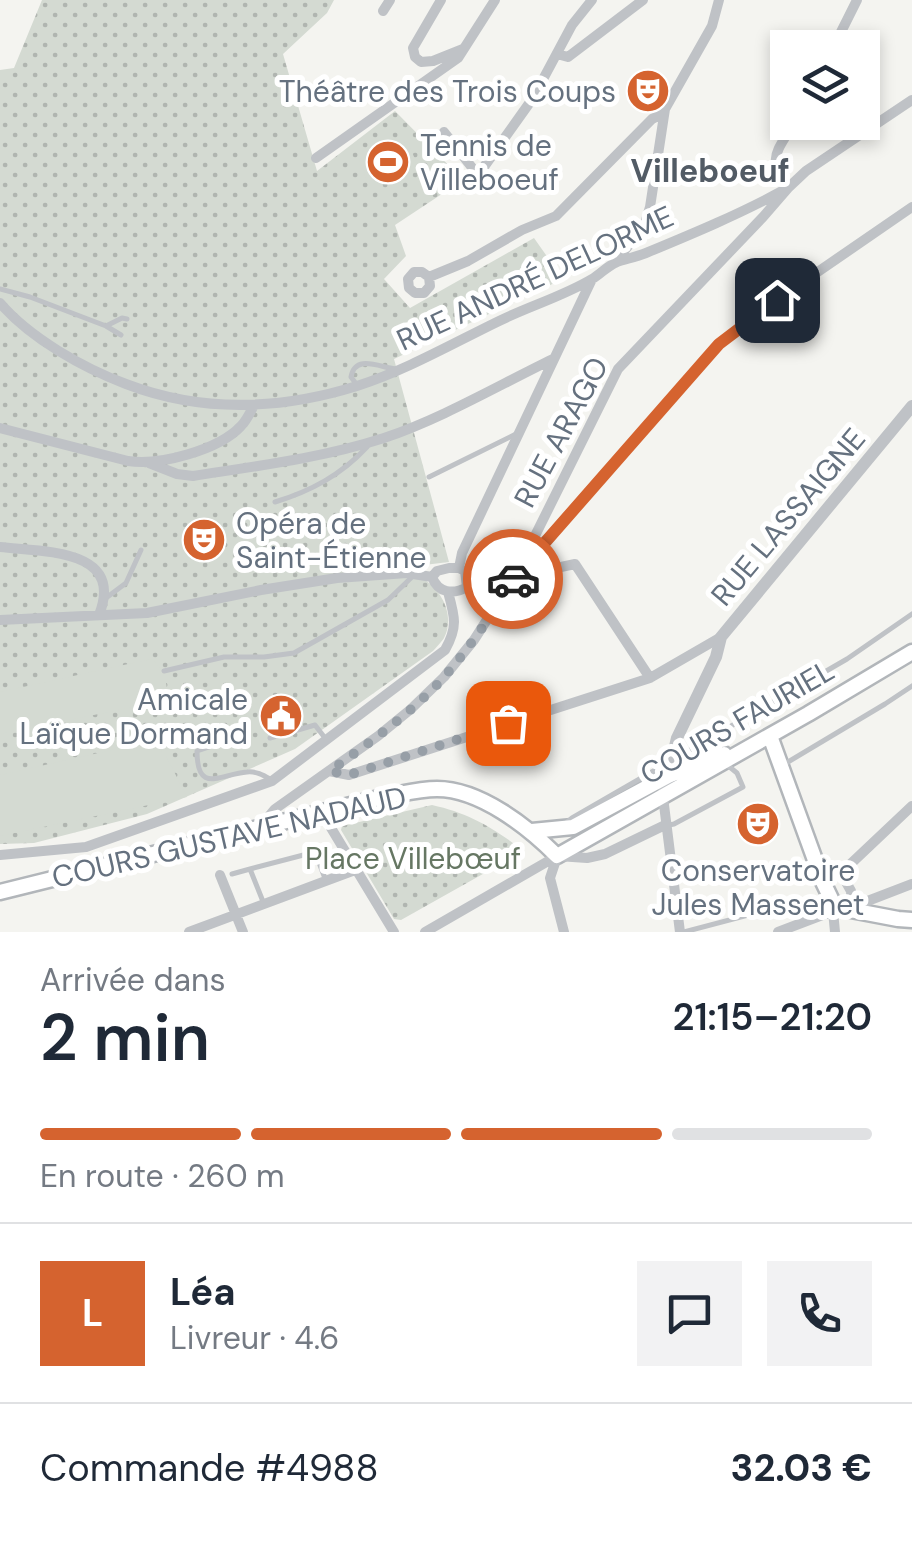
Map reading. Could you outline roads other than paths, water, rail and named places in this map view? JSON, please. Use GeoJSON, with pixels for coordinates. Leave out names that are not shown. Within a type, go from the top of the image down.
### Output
{"type":"FeatureCollection","features":[{"type":"Feature","properties":{"kind":"main road","name":"COURS FAURIEL"},"geometry":{"type":"LineString","coordinates":[[557,856],[912,652]]}},
{"type":"Feature","properties":{"kind":"main road","name":"COURS FAURIEL"},"geometry":{"type":"LineString","coordinates":[[532,831],[573,827],[668,776],[770,736]]}},
{"type":"Feature","properties":{"kind":"main road"},"geometry":{"type":"LineString","coordinates":[[770,736],[834,909],[912,920]]}},
{"type":"Feature","properties":{"kind":"main road","name":"COURS GUSTAVE NADAUD"},"geometry":{"type":"LineString","coordinates":[[0,892],[383,797],[434,788],[474,796],[532,831],[557,856]]}},
{"type":"Feature","properties":{"kind":"street"},"geometry":{"type":"LineString","coordinates":[[383,11],[390,0]]}},
{"type":"Feature","properties":{"kind":"street"},"geometry":{"type":"LineString","coordinates":[[442,0],[413,48],[415,57],[421,62],[433,60],[464,48]]}},
{"type":"Feature","properties":{"kind":"street"},"geometry":{"type":"LineString","coordinates":[[316,158],[458,58],[495,0]]}},
{"type":"Feature","properties":{"kind":"street"},"geometry":{"type":"LineString","coordinates":[[444,132],[474,170],[481,170],[533,98],[572,25],[592,0]]}},
{"type":"Feature","properties":{"kind":"street"},"geometry":{"type":"LineString","coordinates":[[557,54],[568,57],[643,0]]}},
{"type":"Feature","properties":{"kind":"street"},"geometry":{"type":"LineString","coordinates":[[613,264],[644,227],[664,113],[712,26],[719,0]]}},
{"type":"Feature","properties":{"kind":"street"},"geometry":{"type":"LineString","coordinates":[[842,30],[858,0]]}},
{"type":"Feature","properties":{"kind":"street"},"geometry":{"type":"LineString","coordinates":[[784,140],[774,167],[789,187],[806,171],[912,100]]}},
{"type":"Feature","properties":{"kind":"street"},"geometry":{"type":"LineString","coordinates":[[429,278],[556,216],[652,119],[664,113]]}},
{"type":"Feature","properties":{"kind":"street","name":"RUE ANDRÉ DELORME"},"geometry":{"type":"LineString","coordinates":[[0,303],[16,321],[98,374],[171,399],[254,406],[297,402],[359,386],[398,370],[592,280],[613,264],[642,255],[789,187]]}},
{"type":"Feature","properties":{"kind":"street","name":"RUE ARAGO"},"geometry":{"type":"LineString","coordinates":[[260,828],[275,809],[378,736],[444,677],[474,640],[514,576],[618,369],[789,187]]}},
{"type":"Feature","properties":{"kind":"street"},"geometry":{"type":"LineString","coordinates":[[514,576],[719,344],[912,207]]}},
{"type":"Feature","properties":{"kind":"street"},"geometry":{"type":"LineString","coordinates":[[459,568],[462,553],[592,280]]}},
{"type":"Feature","properties":{"kind":"street"},"geometry":{"type":"LineString","coordinates":[[0,428],[193,476],[310,457],[372,441],[418,424],[554,359]]}},
{"type":"Feature","properties":{"kind":"street"},"geometry":{"type":"LineString","coordinates":[[149,463],[218,442],[240,428],[254,406]]}},
{"type":"Feature","properties":{"kind":"street","name":"RUE LASSAIGNE"},"geometry":{"type":"LineString","coordinates":[[668,776],[677,738],[716,657],[721,637],[912,406]]}},
{"type":"Feature","properties":{"kind":"street"},"geometry":{"type":"LineString","coordinates":[[0,548],[88,561],[97,569],[104,588],[106,598],[99,615]]}},
{"type":"Feature","properties":{"kind":"street"},"geometry":{"type":"LineString","coordinates":[[432,577],[434,584],[448,592],[575,564],[650,678]]}},
{"type":"Feature","properties":{"kind":"street"},"geometry":{"type":"LineString","coordinates":[[432,577],[438,571],[459,568],[465,572],[467,587]]}},
{"type":"Feature","properties":{"kind":"street"},"geometry":{"type":"LineString","coordinates":[[0,620],[147,613],[338,578],[415,574],[432,577]]}},
{"type":"Feature","properties":{"kind":"street"},"geometry":{"type":"LineString","coordinates":[[0,854],[86,847],[272,781],[445,650],[456,619],[448,592]]}},
{"type":"Feature","properties":{"kind":"street"},"geometry":{"type":"LineString","coordinates":[[330,771],[349,775],[650,678],[721,637]]}},
{"type":"Feature","properties":{"kind":"street","name":"COURS FAURIEL"},"geometry":{"type":"LineString","coordinates":[[663,796],[668,776]]}},
{"type":"Feature","properties":{"kind":"street"},"geometry":{"type":"LineString","coordinates":[[663,796],[682,932]]}},
{"type":"Feature","properties":{"kind":"street"},"geometry":{"type":"LineString","coordinates":[[823,882],[842,873],[912,806]]}},
{"type":"Feature","properties":{"kind":"street"},"geometry":{"type":"LineString","coordinates":[[322,813],[394,932]]}},
{"type":"Feature","properties":{"kind":"street","name":"COURS FAURIEL"},"geometry":{"type":"LineString","coordinates":[[557,856],[587,858],[604,854],[665,825]]}},
{"type":"Feature","properties":{"kind":"street"},"geometry":{"type":"LineString","coordinates":[[86,847],[95,868]]}},
{"type":"Feature","properties":{"kind":"street"},"geometry":{"type":"LineString","coordinates":[[425,932],[557,856]]}},
{"type":"Feature","properties":{"kind":"street"},"geometry":{"type":"LineString","coordinates":[[557,856],[550,878],[564,932]]}},
{"type":"Feature","properties":{"kind":"street"},"geometry":{"type":"LineString","coordinates":[[189,932],[355,870]]}},
{"type":"Feature","properties":{"kind":"street"},"geometry":{"type":"LineString","coordinates":[[842,873],[851,891],[852,910],[912,884]]}},
{"type":"Feature","properties":{"kind":"street"},"geometry":{"type":"LineString","coordinates":[[226,874],[243,932]]}},
{"type":"Feature","properties":{"kind":"street"},"geometry":{"type":"LineString","coordinates":[[778,932],[834,909],[835,932]]}},
{"type":"Feature","properties":{"kind":"lane"},"geometry":{"type":"LineString","coordinates":[[0,289],[122,334]]}},
{"type":"Feature","properties":{"kind":"lane"},"geometry":{"type":"LineString","coordinates":[[106,326],[126,319]]}},
{"type":"Feature","properties":{"kind":"lane"},"geometry":{"type":"LineString","coordinates":[[359,386],[351,376],[353,368],[363,362],[398,370]]}},
{"type":"Feature","properties":{"kind":"lane"},"geometry":{"type":"LineString","coordinates":[[429,477],[517,434]]}},
{"type":"Feature","properties":{"kind":"lane"},"geometry":{"type":"LineString","coordinates":[[275,502],[318,486],[350,464],[372,441]]}},
{"type":"Feature","properties":{"kind":"lane"},"geometry":{"type":"LineString","coordinates":[[106,598],[126,583],[141,550]]}},
{"type":"Feature","properties":{"kind":"lane"},"geometry":{"type":"LineString","coordinates":[[164,671],[224,657],[294,653],[388,600],[415,574]]}},
{"type":"Feature","properties":{"kind":"lane","name":"COURS FAURIEL"},"geometry":{"type":"LineString","coordinates":[[562,830],[572,818],[846,659],[912,614]]}},
{"type":"Feature","properties":{"kind":"lane","name":"COURS FAURIEL"},"geometry":{"type":"LineString","coordinates":[[781,767],[912,686]]}},
{"type":"Feature","properties":{"kind":"lane"},"geometry":{"type":"LineString","coordinates":[[270,738],[315,725],[326,740]]}},
{"type":"Feature","properties":{"kind":"lane"},"geometry":{"type":"LineString","coordinates":[[239,737],[197,751],[204,778],[214,780],[250,771],[272,781]]}},
{"type":"Feature","properties":{"kind":"lane"},"geometry":{"type":"LineString","coordinates":[[665,825],[674,824],[743,786],[734,768],[723,763]]}},
{"type":"Feature","properties":{"kind":"lane"},"geometry":{"type":"LineString","coordinates":[[226,874],[315,852],[326,881]]}},
{"type":"Feature","properties":{"kind":"lane"},"geometry":{"type":"LineString","coordinates":[[250,869],[264,904]]}},
{"type":"Feature","properties":{"kind":"lane"},"geometry":{"type":"LineString","coordinates":[[682,932],[790,904],[796,907],[800,924]]}},
{"type":"Feature","properties":{"kind":"place","name":"Théâtre des Trois Coups"},"geometry":{"type":"Point","coordinates":[648,91]}},
{"type":"Feature","properties":{"kind":"place","name":"Tennis de Villeboeuf"},"geometry":{"type":"Point","coordinates":[388,162]}},
{"type":"Feature","properties":{"kind":"place","name":"Opéra de Saint-Étienne"},"geometry":{"type":"Point","coordinates":[204,540]}},
{"type":"Feature","properties":{"kind":"place","name":"Amicale Laïque Dormand"},"geometry":{"type":"Point","coordinates":[281,716]}},
{"type":"Feature","properties":{"kind":"place","name":"Conservatoire Jules Massenet"},"geometry":{"type":"Point","coordinates":[758,824]}},
{"type":"Feature","properties":{"kind":"district","name":"Villeboeuf"},"geometry":{"type":"Point","coordinates":[710,171]}},
{"type":"Feature","properties":{"kind":"park label","name":"Place Villebœuf"},"geometry":{"type":"Point","coordinates":[413,858]}}]}
